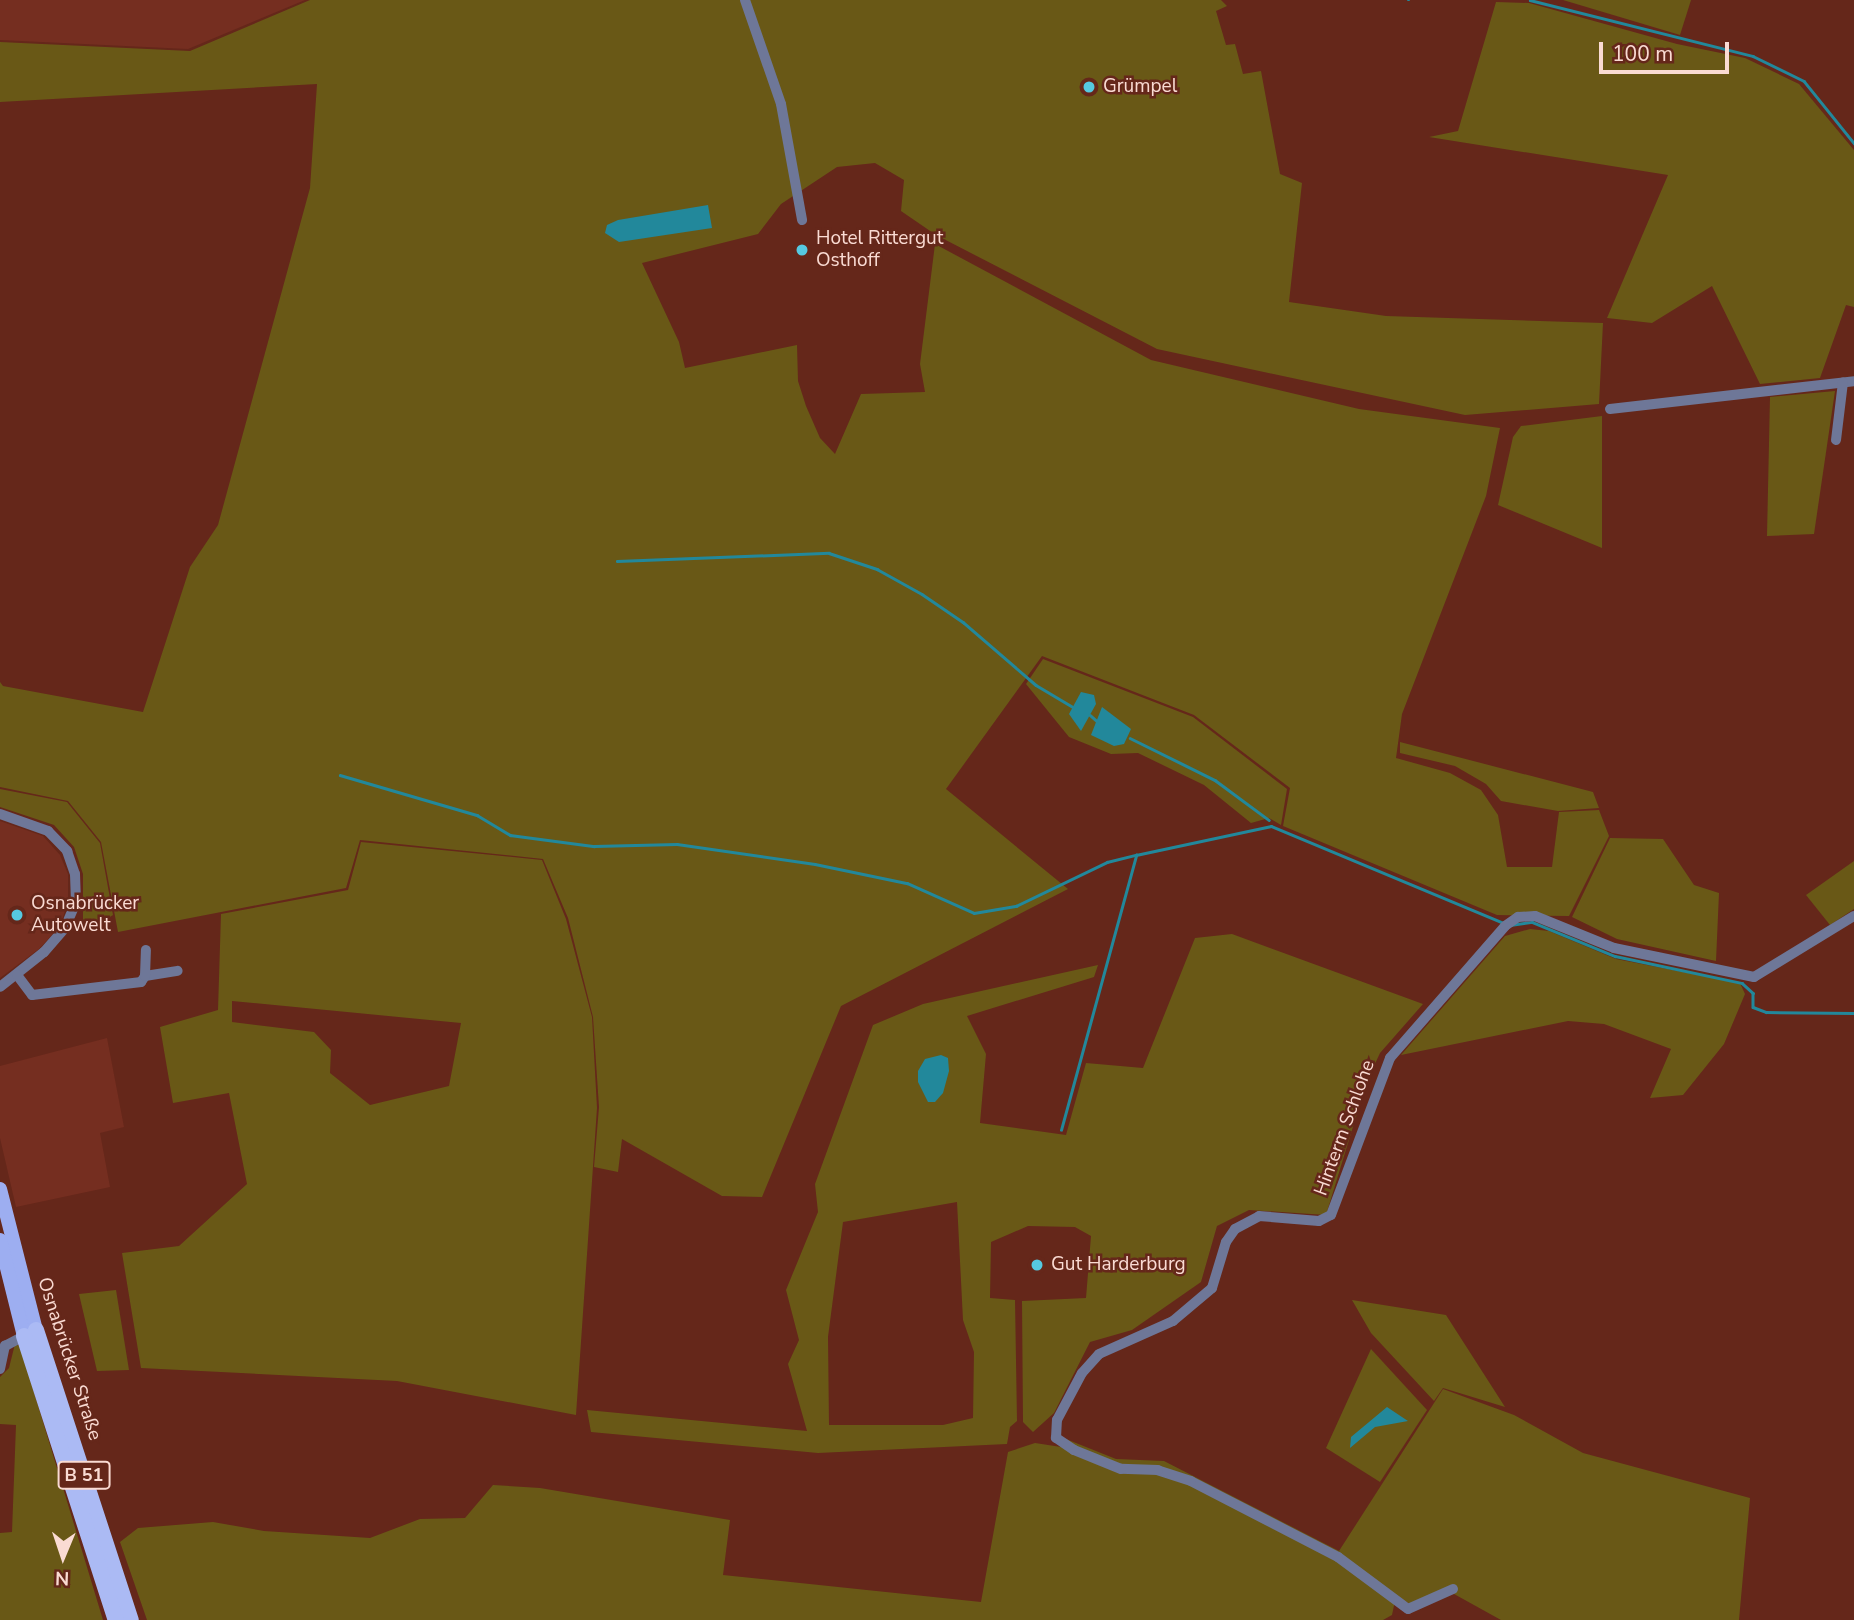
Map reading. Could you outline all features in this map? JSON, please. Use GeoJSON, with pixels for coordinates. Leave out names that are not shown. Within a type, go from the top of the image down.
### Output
{"type":"FeatureCollection","features":[{"type":"Feature","properties":{"kind":"highway","name":"Osnabrücker Straße"},"geometry":{"type":"LineString","coordinates":[[30,1333],[117,1620]]}},
{"type":"Feature","properties":{"kind":"highway","name":"Osnabrücker Straße"},"geometry":{"type":"LineString","coordinates":[[30,1333],[131,1620]]}},
{"type":"Feature","properties":{"kind":"main road","name":"Osnabrücker Straße"},"geometry":{"type":"LineString","coordinates":[[0,1189],[30,1333]]}},
{"type":"Feature","properties":{"kind":"main road","name":"Osnabrücker Straße"},"geometry":{"type":"LineString","coordinates":[[0,1240],[30,1333]]}},
{"type":"Feature","properties":{"kind":"street"},"geometry":{"type":"LineString","coordinates":[[745,0],[781,104],[802,220]]}},
{"type":"Feature","properties":{"kind":"street"},"geometry":{"type":"LineString","coordinates":[[1610,409],[1849,382],[1836,440]]}},
{"type":"Feature","properties":{"kind":"street"},"geometry":{"type":"LineString","coordinates":[[0,814],[48,831],[66,851],[75,874],[76,902],[65,928],[17,975],[0,987]]}},
{"type":"Feature","properties":{"kind":"street","name":"Hinterm Schlohe"},"geometry":{"type":"LineString","coordinates":[[1453,1589],[1408,1609],[1338,1557],[1191,1481],[1158,1469],[1121,1469],[1061,1443],[1054,1428],[1082,1373],[1099,1354],[1173,1321],[1212,1288],[1226,1242],[1235,1229],[1259,1216],[1319,1221],[1331,1215],[1390,1058],[1507,924],[1518,917],[1535,916],[1614,948],[1754,977],[1854,916]]}},
{"type":"Feature","properties":{"kind":"street"},"geometry":{"type":"LineString","coordinates":[[17,975],[32,995],[141,982],[145,976],[146,950]]}},
{"type":"Feature","properties":{"kind":"street"},"geometry":{"type":"LineString","coordinates":[[145,976],[178,971]]}},
{"type":"Feature","properties":{"kind":"street"},"geometry":{"type":"LineString","coordinates":[[0,1369],[5,1346],[30,1333]]}},
{"type":"Feature","properties":{"kind":"shaded area"},"geometry":{"type":"Polygon","coordinates":[[[0,0],[305,0],[188,49],[0,40],[0,0]]]}},
{"type":"Feature","properties":{"kind":"shaded area"},"geometry":{"type":"Polygon","coordinates":[[[310,0],[1221,0],[1227,6],[1216,11],[1226,45],[1235,44],[1243,74],[1261,71],[1280,174],[1302,183],[1289,302],[1386,316],[1603,323],[1599,404],[1465,415],[1157,349],[936,235],[901,211],[904,180],[875,163],[837,167],[781,204],[758,234],[642,263],[679,342],[685,368],[797,345],[798,381],[806,406],[820,438],[835,454],[861,394],[925,392],[920,364],[935,244],[1151,360],[1359,409],[1500,428],[1486,496],[1402,714],[1396,758],[1450,773],[1481,790],[1498,815],[1507,867],[1552,867],[1559,812],[1599,810],[1609,836],[1569,916],[1497,915],[1283,826],[1290,788],[1194,715],[1042,656],[946,789],[1068,889],[841,1006],[762,1197],[722,1196],[622,1139],[618,1172],[594,1167],[599,1107],[593,1017],[568,918],[543,859],[360,840],[346,888],[118,932],[101,842],[68,801],[0,787],[0,682],[3,686],[143,712],[190,567],[218,525],[310,188],[317,84],[0,102],[0,42],[190,51],[310,0]]]}},
{"type":"Feature","properties":{"kind":"shaded area"},"geometry":{"type":"Polygon","coordinates":[[[1563,0],[1691,0],[1680,35],[1563,0]]]}},
{"type":"Feature","properties":{"kind":"shaded area"},"geometry":{"type":"Polygon","coordinates":[[[1496,2],[1529,3],[1677,44],[1745,58],[1799,84],[1854,150],[1854,307],[1846,305],[1820,378],[1760,384],[1712,286],[1652,323],[1607,318],[1668,175],[1429,137],[1458,131],[1496,2]]]}},
{"type":"Feature","properties":{"kind":"shaded area"},"geometry":{"type":"Polygon","coordinates":[[[1835,391],[1814,534],[1767,536],[1770,397],[1835,391]]]}},
{"type":"Feature","properties":{"kind":"shaded area"},"geometry":{"type":"Polygon","coordinates":[[[1602,416],[1602,548],[1498,505],[1513,437],[1521,426],[1602,416]]]}},
{"type":"Feature","properties":{"kind":"shaded area"},"geometry":{"type":"Polygon","coordinates":[[[1043,659],[1193,717],[1287,789],[1281,825],[1269,818],[1251,823],[1204,785],[1138,753],[1111,754],[1069,737],[1026,684],[1043,659]]]}},
{"type":"Feature","properties":{"kind":"shaded area"},"geometry":{"type":"Polygon","coordinates":[[[1400,742],[1593,792],[1599,808],[1558,811],[1501,801],[1486,784],[1455,766],[1400,753],[1400,742]]]}},
{"type":"Feature","properties":{"kind":"shaded area"},"geometry":{"type":"Polygon","coordinates":[[[0,789],[67,802],[100,843],[113,915],[100,923],[83,920],[83,874],[74,847],[54,825],[0,807],[0,789]]]}},
{"type":"Feature","properties":{"kind":"shaded area"},"geometry":{"type":"Polygon","coordinates":[[[0,821],[43,836],[60,855],[68,874],[68,902],[60,926],[39,949],[0,978],[0,821]]]}},
{"type":"Feature","properties":{"kind":"shaded area"},"geometry":{"type":"Polygon","coordinates":[[[1610,838],[1663,839],[1694,885],[1719,893],[1716,961],[1617,939],[1572,917],[1610,838]]]}},
{"type":"Feature","properties":{"kind":"shaded area"},"geometry":{"type":"Polygon","coordinates":[[[361,842],[542,860],[566,919],[592,1017],[597,1108],[576,1415],[397,1381],[141,1368],[122,1253],[179,1246],[247,1184],[229,1093],[173,1103],[160,1027],[218,1010],[221,914],[348,890],[361,842]],[[232,1001],[232,1022],[314,1032],[331,1050],[330,1073],[370,1105],[449,1086],[461,1023],[232,1001]]]}},
{"type":"Feature","properties":{"kind":"shaded area"},"geometry":{"type":"Polygon","coordinates":[[[1854,861],[1854,909],[1830,925],[1806,895],[1854,861]]]}},
{"type":"Feature","properties":{"kind":"shaded area"},"geometry":{"type":"Polygon","coordinates":[[[1530,929],[1549,931],[1616,959],[1740,983],[1745,994],[1724,1044],[1683,1095],[1650,1098],[1671,1049],[1604,1024],[1568,1021],[1401,1055],[1505,936],[1530,929]]]}},
{"type":"Feature","properties":{"kind":"shaded area"},"geometry":{"type":"Polygon","coordinates":[[[1232,934],[1423,1004],[1380,1053],[1367,1081],[1326,1215],[1249,1210],[1217,1226],[1201,1282],[1132,1330],[1090,1342],[1054,1413],[1033,1432],[1023,1422],[1022,1301],[1086,1298],[1091,1236],[1075,1227],[1028,1226],[991,1242],[990,1298],[1015,1300],[1017,1421],[1010,1427],[1007,1444],[818,1453],[591,1432],[587,1410],[807,1431],[788,1364],[799,1340],[786,1290],[818,1212],[815,1184],[873,1025],[923,1004],[1098,965],[1094,977],[967,1016],[986,1054],[980,1123],[1066,1135],[1086,1063],[1143,1068],[1195,938],[1232,934]],[[957,1202],[843,1222],[828,1337],[829,1425],[943,1425],[973,1418],[974,1352],[963,1320],[957,1202]]]}},
{"type":"Feature","properties":{"kind":"shaded area"},"geometry":{"type":"Polygon","coordinates":[[[107,1038],[124,1127],[100,1133],[110,1187],[16,1207],[0,1138],[0,1066],[107,1038]]]}},
{"type":"Feature","properties":{"kind":"shaded area"},"geometry":{"type":"Polygon","coordinates":[[[116,1290],[129,1370],[97,1371],[79,1294],[116,1290]]]}},
{"type":"Feature","properties":{"kind":"shaded area"},"geometry":{"type":"Polygon","coordinates":[[[1352,1300],[1446,1315],[1505,1407],[1443,1388],[1434,1401],[1371,1333],[1352,1300]]]}},
{"type":"Feature","properties":{"kind":"shaded area"},"geometry":{"type":"Polygon","coordinates":[[[15,1344],[20,1346],[103,1620],[0,1620],[0,1533],[12,1532],[16,1425],[0,1424],[0,1377],[9,1368],[15,1344]]]}},
{"type":"Feature","properties":{"kind":"shaded area"},"geometry":{"type":"Polygon","coordinates":[[[1371,1349],[1427,1410],[1380,1482],[1326,1448],[1371,1349]]]}},
{"type":"Feature","properties":{"kind":"shaded area"},"geometry":{"type":"Polygon","coordinates":[[[1443,1389],[1514,1415],[1583,1453],[1750,1498],[1739,1620],[1501,1620],[1445,1589],[1412,1605],[1396,1596],[1392,1615],[1383,1620],[147,1620],[120,1542],[138,1528],[213,1522],[264,1531],[370,1538],[420,1519],[465,1518],[493,1485],[540,1488],[730,1520],[723,1575],[981,1602],[1008,1452],[1035,1443],[1061,1447],[1066,1439],[1116,1459],[1164,1461],[1339,1551],[1443,1389]]]}},
{"type":"Feature","properties":{"kind":"water"},"geometry":{"type":"Polygon","coordinates":[[[708,205],[712,228],[619,242],[605,233],[607,225],[618,220],[708,205]]]}},
{"type":"Feature","properties":{"kind":"water"},"geometry":{"type":"Polygon","coordinates":[[[1081,692],[1094,695],[1096,704],[1081,731],[1069,714],[1081,692]]]}},
{"type":"Feature","properties":{"kind":"water"},"geometry":{"type":"Polygon","coordinates":[[[1102,707],[1131,729],[1124,744],[1114,746],[1091,735],[1102,707]]]}},
{"type":"Feature","properties":{"kind":"water"},"geometry":{"type":"Polygon","coordinates":[[[941,1055],[948,1058],[949,1071],[943,1093],[935,1102],[928,1102],[918,1082],[918,1071],[925,1059],[941,1055]]]}},
{"type":"Feature","properties":{"kind":"water"},"geometry":{"type":"Polygon","coordinates":[[[1387,1407],[1408,1421],[1375,1427],[1350,1448],[1351,1437],[1387,1407]]]}},
{"type":"Feature","properties":{"kind":"waterway"},"geometry":{"type":"LineString","coordinates":[[1530,0],[1753,56],[1804,81],[1854,143]]}},
{"type":"Feature","properties":{"kind":"waterway"},"geometry":{"type":"LineString","coordinates":[[617,561],[829,553],[877,569],[922,594],[963,622],[1036,685],[1073,707]]}},
{"type":"Feature","properties":{"kind":"waterway"},"geometry":{"type":"LineString","coordinates":[[1090,715],[1097,721]]}},
{"type":"Feature","properties":{"kind":"waterway"},"geometry":{"type":"LineString","coordinates":[[1130,738],[1215,780],[1269,820]]}},
{"type":"Feature","properties":{"kind":"waterway"},"geometry":{"type":"LineString","coordinates":[[340,775],[477,815],[510,835],[594,846],[677,844],[815,864],[907,883],[974,913],[1016,906],[1107,862],[1136,855]]}},
{"type":"Feature","properties":{"kind":"waterway"},"geometry":{"type":"LineString","coordinates":[[1061,1130],[1136,855],[1271,826],[1504,923]]}},
{"type":"Feature","properties":{"kind":"waterway"},"geometry":{"type":"LineString","coordinates":[[1510,925],[1532,922],[1615,956],[1742,983],[1753,993],[1753,1007],[1766,1012],[1854,1013]]}},
{"type":"Feature","properties":{"kind":"place","name":"Grümpel"},"geometry":{"type":"Point","coordinates":[1089,87]}},
{"type":"Feature","properties":{"kind":"place","name":"Hotel Rittergut Osthoff"},"geometry":{"type":"Point","coordinates":[802,250]}},
{"type":"Feature","properties":{"kind":"place","name":"Osnabrücker Autowelt"},"geometry":{"type":"Point","coordinates":[17,915]}},
{"type":"Feature","properties":{"kind":"place","name":"Gut Harderburg"},"geometry":{"type":"Point","coordinates":[1037,1265]}}]}
